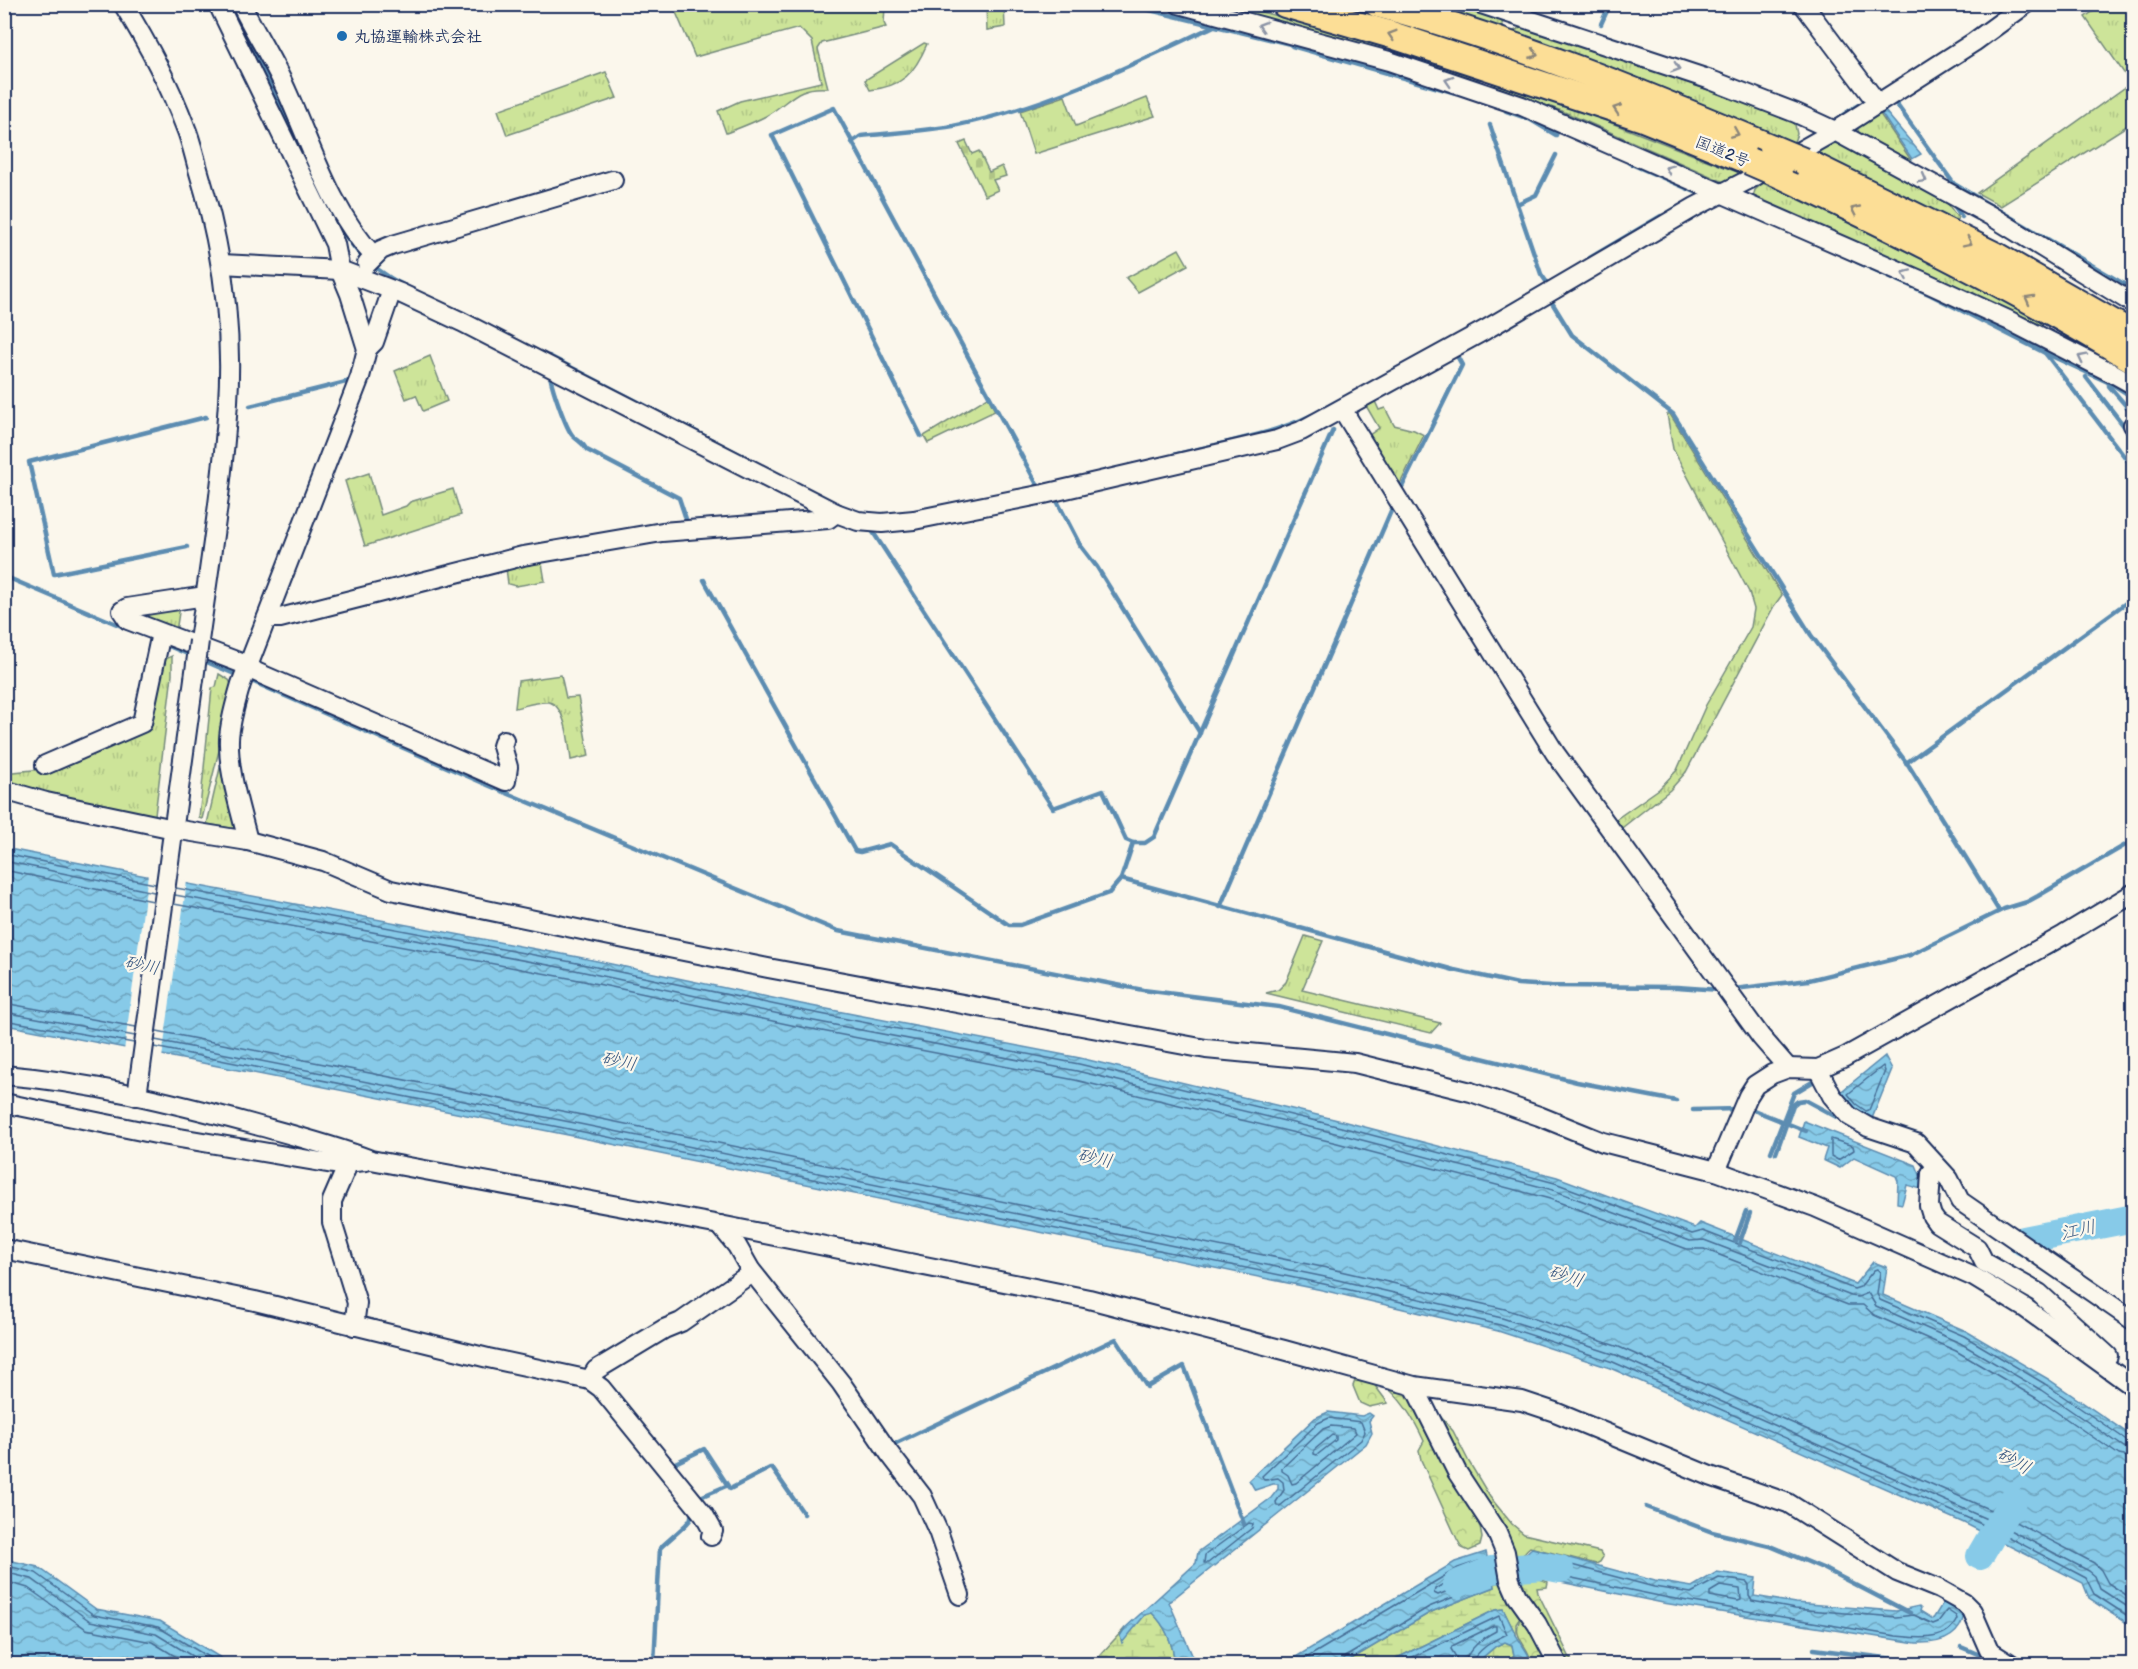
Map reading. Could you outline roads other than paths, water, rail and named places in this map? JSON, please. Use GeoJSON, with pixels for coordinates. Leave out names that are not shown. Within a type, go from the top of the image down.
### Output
{"type":"FeatureCollection","features":[{"type":"Feature","properties":{"kind":"highway","name":"国道2号"},"geometry":{"type":"LineString","coordinates":[[1285,4],[1392,35],[1642,118],[1779,174],[1988,276],[2133,360]]}},
{"type":"Feature","properties":{"kind":"highway","name":"国道2号"},"geometry":{"type":"LineString","coordinates":[[1378,4],[1524,50],[1649,97],[1803,161],[1998,257],[2133,335]]}},
{"type":"Feature","properties":{"kind":"street"},"geometry":{"type":"LineString","coordinates":[[123,4],[152,56],[186,126],[211,212],[221,264],[228,354],[228,401],[219,491],[137,1096]]}},
{"type":"Feature","properties":{"kind":"street"},"geometry":{"type":"LineString","coordinates":[[218,4],[335,244],[340,270],[366,346],[360,377],[267,618],[243,670],[229,741],[232,772],[248,841]]}},
{"type":"Feature","properties":{"kind":"street"},"geometry":{"type":"LineString","coordinates":[[241,4],[287,92],[343,217],[362,244],[367,265],[392,290],[462,322],[836,513],[858,521],[882,523],[914,520],[1044,494],[1277,440],[1301,431],[1485,330],[1695,207],[1752,178],[1835,130],[1974,42],[2026,4]]}},
{"type":"Feature","properties":{"kind":"street"},"geometry":{"type":"LineString","coordinates":[[1179,4],[1389,61],[1484,83],[1532,110],[1998,316],[2116,375],[2133,386]]}},
{"type":"Feature","properties":{"kind":"street"},"geometry":{"type":"LineString","coordinates":[[1481,4],[1708,79],[1835,130],[1991,216],[2133,304]]}},
{"type":"Feature","properties":{"kind":"street"},"geometry":{"type":"LineString","coordinates":[[1803,4],[1886,98]]}},
{"type":"Feature","properties":{"kind":"street"},"geometry":{"type":"LineString","coordinates":[[1507,33],[1515,14]]}},
{"type":"Feature","properties":{"kind":"street"},"geometry":{"type":"LineString","coordinates":[[221,264],[340,270],[367,265],[381,250],[393,245],[613,180]]}},
{"type":"Feature","properties":{"kind":"street"},"geometry":{"type":"LineString","coordinates":[[366,346],[374,342],[392,290]]}},
{"type":"Feature","properties":{"kind":"street"},"geometry":{"type":"LineString","coordinates":[[1342,409],[1507,678],[1556,753],[1761,1037],[1788,1068]]}},
{"type":"Feature","properties":{"kind":"street"},"geometry":{"type":"LineString","coordinates":[[267,618],[280,618],[524,556],[662,532],[828,519],[836,513]]}},
{"type":"Feature","properties":{"kind":"street"},"geometry":{"type":"LineString","coordinates":[[205,596],[127,608],[122,611],[128,620],[159,639],[243,670],[256,672],[506,781],[508,766],[502,746],[504,740]]}},
{"type":"Feature","properties":{"kind":"street"},"geometry":{"type":"LineString","coordinates":[[45,765],[142,723],[159,639]]}},
{"type":"Feature","properties":{"kind":"street"},"geometry":{"type":"LineString","coordinates":[[4,790],[46,802],[174,829],[248,841],[323,861],[392,890],[768,968],[1206,1049],[1355,1063],[1471,1092],[1603,1142],[1716,1171],[1815,1207],[1974,1277],[2025,1308],[2133,1387]]}},
{"type":"Feature","properties":{"kind":"street"},"geometry":{"type":"LineString","coordinates":[[1716,1171],[1748,1096],[1755,1085],[1772,1074],[1788,1068],[1820,1075],[1866,1046],[2064,935],[2133,893]]}},
{"type":"Feature","properties":{"kind":"street"},"geometry":{"type":"LineString","coordinates":[[4,1075],[33,1077],[205,1111],[342,1149],[350,1158]]}},
{"type":"Feature","properties":{"kind":"street"},"geometry":{"type":"LineString","coordinates":[[1820,1075],[1832,1096],[1849,1116],[1868,1127],[1916,1143],[1949,1179],[1960,1201],[2133,1321]]}},
{"type":"Feature","properties":{"kind":"street"},"geometry":{"type":"LineString","coordinates":[[4,1103],[156,1134],[333,1164],[350,1158],[371,1160],[720,1225],[1089,1299],[1414,1386],[1522,1401],[1555,1412],[1710,1476],[1788,1503],[1897,1572],[1939,1589],[1964,1603],[1972,1611],[1989,1650],[2011,1665]]}},
{"type":"Feature","properties":{"kind":"street"},"geometry":{"type":"LineString","coordinates":[[350,1158],[332,1201],[332,1222],[357,1304],[355,1321]]}},
{"type":"Feature","properties":{"kind":"street"},"geometry":{"type":"LineString","coordinates":[[1937,1167],[1931,1173],[1929,1206],[1937,1223],[1977,1248],[1984,1262],[2039,1293],[2114,1361],[2117,1375]]}},
{"type":"Feature","properties":{"kind":"street"},"geometry":{"type":"LineString","coordinates":[[720,1225],[737,1246],[750,1269],[841,1383],[922,1496],[938,1531],[960,1595]]}},
{"type":"Feature","properties":{"kind":"street"},"geometry":{"type":"LineString","coordinates":[[4,1249],[355,1321],[488,1358],[590,1380],[600,1388],[695,1503],[711,1525],[713,1531],[711,1536]]}},
{"type":"Feature","properties":{"kind":"street"},"geometry":{"type":"LineString","coordinates":[[590,1380],[596,1370],[695,1313],[747,1275],[750,1269]]}},
{"type":"Feature","properties":{"kind":"street"},"geometry":{"type":"LineString","coordinates":[[1414,1386],[1457,1472],[1497,1533],[1505,1552],[1510,1580],[1517,1596],[1537,1624],[1558,1665]]}},
{"type":"Feature","properties":{"kind":"water"},"geometry":{"type":"Polygon","coordinates":[[[1885,111],[1921,154],[1912,159],[1881,113],[1885,111]]]}},
{"type":"Feature","properties":{"kind":"water","name":"砂川"},"geometry":{"type":"Polygon","coordinates":[[[4,848],[578,957],[801,1004],[1080,1058],[1342,1121],[1557,1177],[1695,1228],[1700,1223],[1855,1284],[1873,1262],[1887,1267],[1883,1295],[1966,1331],[2048,1379],[2133,1437],[2133,1627],[2089,1598],[2083,1583],[1964,1523],[1610,1368],[1498,1331],[1322,1290],[568,1135],[5,1025],[4,848]]]}},
{"type":"Feature","properties":{"kind":"water"},"geometry":{"type":"Polygon","coordinates":[[[1885,1056],[1892,1069],[1871,1121],[1852,1108],[1838,1094],[1885,1056]]]}},
{"type":"Feature","properties":{"kind":"water"},"geometry":{"type":"Polygon","coordinates":[[[1804,1121],[1916,1165],[1925,1187],[1921,1189],[1907,1185],[1902,1204],[1897,1203],[1898,1181],[1896,1176],[1854,1157],[1840,1168],[1823,1160],[1827,1148],[1799,1137],[1804,1121]]]}},
{"type":"Feature","properties":{"kind":"water"},"geometry":{"type":"Polygon","coordinates":[[[1328,1412],[1362,1416],[1369,1413],[1373,1416],[1369,1421],[1372,1433],[1366,1444],[1169,1602],[1196,1664],[1175,1664],[1168,1637],[1152,1613],[1145,1615],[1122,1643],[1120,1636],[1125,1628],[1196,1563],[1198,1552],[1271,1498],[1278,1489],[1278,1484],[1255,1490],[1249,1480],[1315,1418],[1328,1412]]]}},
{"type":"Feature","properties":{"kind":"water"},"geometry":{"type":"Polygon","coordinates":[[[1532,1548],[1655,1581],[1692,1587],[1717,1572],[1756,1578],[1754,1596],[1795,1603],[1896,1611],[1919,1606],[1920,1611],[1933,1619],[1944,1601],[1964,1614],[1958,1629],[1947,1638],[1940,1641],[1916,1643],[1663,1603],[1546,1579],[1523,1571],[1524,1558],[1532,1548]]]}},
{"type":"Feature","properties":{"kind":"water"},"geometry":{"type":"Polygon","coordinates":[[[1486,1552],[1489,1566],[1492,1566],[1495,1587],[1431,1612],[1343,1664],[1284,1664],[1455,1562],[1486,1552]]]}},
{"type":"Feature","properties":{"kind":"water"},"geometry":{"type":"Polygon","coordinates":[[[4,1559],[38,1567],[96,1609],[160,1621],[231,1664],[5,1664],[4,1559]]]}},
{"type":"Feature","properties":{"kind":"water"},"geometry":{"type":"Polygon","coordinates":[[[1503,1609],[1528,1654],[1530,1664],[1507,1664],[1514,1655],[1512,1645],[1505,1642],[1496,1646],[1475,1664],[1443,1664],[1444,1660],[1432,1664],[1385,1664],[1495,1610],[1503,1609]]]}},
{"type":"Feature","properties":{"kind":"waterway"},"geometry":{"type":"LineString","coordinates":[[231,4],[309,167]]}},
{"type":"Feature","properties":{"kind":"waterway"},"geometry":{"type":"LineString","coordinates":[[1125,4],[1290,44],[1456,93]]}},
{"type":"Feature","properties":{"kind":"waterway"},"geometry":{"type":"LineString","coordinates":[[1601,24],[1610,4]]}},
{"type":"Feature","properties":{"kind":"waterway"},"geometry":{"type":"LineString","coordinates":[[852,142],[861,136],[953,126],[1021,108],[1086,84],[1214,26]]}},
{"type":"Feature","properties":{"kind":"waterway"},"geometry":{"type":"LineString","coordinates":[[1892,98],[1954,184],[2134,290]]}},
{"type":"Feature","properties":{"kind":"waterway"},"geometry":{"type":"LineString","coordinates":[[1840,117],[1860,104]]}},
{"type":"Feature","properties":{"kind":"waterway"},"geometry":{"type":"LineString","coordinates":[[921,436],[772,135],[834,108],[1040,490]]}},
{"type":"Feature","properties":{"kind":"waterway"},"geometry":{"type":"LineString","coordinates":[[1506,111],[1531,120],[1556,135],[1557,132]]}},
{"type":"Feature","properties":{"kind":"waterway"},"geometry":{"type":"LineString","coordinates":[[1490,125],[1541,274],[1548,284]]}},
{"type":"Feature","properties":{"kind":"waterway"},"geometry":{"type":"LineString","coordinates":[[1517,204],[1536,195],[1556,155]]}},
{"type":"Feature","properties":{"kind":"waterway"},"geometry":{"type":"LineString","coordinates":[[1629,163],[1702,195]]}},
{"type":"Feature","properties":{"kind":"waterway"},"geometry":{"type":"LineString","coordinates":[[316,183],[337,223],[364,259]]}},
{"type":"Feature","properties":{"kind":"waterway"},"geometry":{"type":"LineString","coordinates":[[1953,204],[1962,217]]}},
{"type":"Feature","properties":{"kind":"waterway"},"geometry":{"type":"LineString","coordinates":[[1588,259],[1661,216]]}},
{"type":"Feature","properties":{"kind":"waterway"},"geometry":{"type":"LineString","coordinates":[[1857,262],[1931,295],[2045,353],[2134,469]]}},
{"type":"Feature","properties":{"kind":"waterway"},"geometry":{"type":"LineString","coordinates":[[373,266],[392,279]]}},
{"type":"Feature","properties":{"kind":"waterway"},"geometry":{"type":"LineString","coordinates":[[392,281],[392,279],[407,287]]}},
{"type":"Feature","properties":{"kind":"waterway"},"geometry":{"type":"LineString","coordinates":[[1551,301],[1572,335],[1673,414],[1811,635],[1909,766],[1999,911]]}},
{"type":"Feature","properties":{"kind":"waterway"},"geometry":{"type":"LineString","coordinates":[[2045,353],[2112,384],[2134,398]]}},
{"type":"Feature","properties":{"kind":"waterway"},"geometry":{"type":"LineString","coordinates":[[1399,493],[1462,365],[1456,354]]}},
{"type":"Feature","properties":{"kind":"waterway"},"geometry":{"type":"LineString","coordinates":[[549,356],[747,458]]}},
{"type":"Feature","properties":{"kind":"waterway"},"geometry":{"type":"LineString","coordinates":[[550,373],[559,406],[573,436],[587,450],[679,498],[687,522]]}},
{"type":"Feature","properties":{"kind":"waterway"},"geometry":{"type":"LineString","coordinates":[[2086,377],[2134,439]]}},
{"type":"Feature","properties":{"kind":"waterway"},"geometry":{"type":"LineString","coordinates":[[250,406],[350,381]]}},
{"type":"Feature","properties":{"kind":"waterway"},"geometry":{"type":"LineString","coordinates":[[2109,382],[2109,386],[2134,415]]}},
{"type":"Feature","properties":{"kind":"waterway"},"geometry":{"type":"LineString","coordinates":[[1173,455],[1261,434],[1312,415]]}},
{"type":"Feature","properties":{"kind":"waterway"},"geometry":{"type":"LineString","coordinates":[[187,547],[54,574],[29,462],[206,417]]}},
{"type":"Feature","properties":{"kind":"waterway"},"geometry":{"type":"LineString","coordinates":[[1121,879],[1133,843],[1145,843],[1154,837],[1333,430]]}},
{"type":"Feature","properties":{"kind":"waterway"},"geometry":{"type":"LineString","coordinates":[[1056,499],[1080,545],[1097,567],[1200,733]]}},
{"type":"Feature","properties":{"kind":"waterway"},"geometry":{"type":"LineString","coordinates":[[1220,907],[1394,504]]}},
{"type":"Feature","properties":{"kind":"waterway"},"geometry":{"type":"LineString","coordinates":[[871,529],[1053,808],[1103,790],[1126,840],[1133,843]]}},
{"type":"Feature","properties":{"kind":"waterway"},"geometry":{"type":"LineString","coordinates":[[4,576],[126,628]]}},
{"type":"Feature","properties":{"kind":"waterway"},"geometry":{"type":"LineString","coordinates":[[704,580],[855,851],[860,852],[890,844],[1009,925],[1020,925],[1109,893],[1121,879],[1454,970],[1518,984],[1720,990]]}},
{"type":"Feature","properties":{"kind":"waterway"},"geometry":{"type":"LineString","coordinates":[[1906,763],[2134,597]]}},
{"type":"Feature","properties":{"kind":"waterway"},"geometry":{"type":"LineString","coordinates":[[164,644],[192,656]]}},
{"type":"Feature","properties":{"kind":"waterway"},"geometry":{"type":"LineString","coordinates":[[200,659],[239,676]]}},
{"type":"Feature","properties":{"kind":"waterway"},"geometry":{"type":"LineString","coordinates":[[247,679],[490,786],[838,931],[1143,990],[1279,1007],[1577,1082],[1676,1101]]}},
{"type":"Feature","properties":{"kind":"waterway"},"geometry":{"type":"LineString","coordinates":[[1734,989],[1809,980],[1910,955],[2004,909],[2027,902],[2134,840]]}},
{"type":"Feature","properties":{"kind":"waterway"},"geometry":{"type":"LineString","coordinates":[[2048,954],[2088,931]]}},
{"type":"Feature","properties":{"kind":"waterway"},"geometry":{"type":"LineString","coordinates":[[1771,1152],[1794,1093],[1819,1078]]}},
{"type":"Feature","properties":{"kind":"waterway"},"geometry":{"type":"LineString","coordinates":[[1776,1153],[1793,1105],[1798,1101],[1805,1100],[1844,1121]]}},
{"type":"Feature","properties":{"kind":"waterway"},"geometry":{"type":"LineString","coordinates":[[1693,1110],[1738,1109]]}},
{"type":"Feature","properties":{"kind":"waterway"},"geometry":{"type":"LineString","coordinates":[[1747,1109],[1806,1131]]}},
{"type":"Feature","properties":{"kind":"waterway"},"geometry":{"type":"LineString","coordinates":[[1735,1241],[1746,1211]]}},
{"type":"Feature","properties":{"kind":"waterway"},"geometry":{"type":"LineString","coordinates":[[1739,1245],[1750,1213]]}},
{"type":"Feature","properties":{"kind":"waterway","name":"江川"},"geometry":{"type":"LineString","coordinates":[[2023,1242],[2134,1218]]}},
{"type":"Feature","properties":{"kind":"waterway"},"geometry":{"type":"LineString","coordinates":[[890,1446],[1116,1339],[1147,1387],[1184,1366],[1244,1524]]}},
{"type":"Feature","properties":{"kind":"waterway"},"geometry":{"type":"LineString","coordinates":[[671,1465],[704,1449],[730,1489],[772,1468],[804,1514]]}},
{"type":"Feature","properties":{"kind":"waterway"},"geometry":{"type":"LineString","coordinates":[[698,1498],[726,1486]]}},
{"type":"Feature","properties":{"kind":"waterway"},"geometry":{"type":"LineString","coordinates":[[1980,1556],[2012,1501]]}},
{"type":"Feature","properties":{"kind":"waterway"},"geometry":{"type":"LineString","coordinates":[[1646,1507],[1712,1532],[1770,1546],[1825,1569],[1910,1613]]}},
{"type":"Feature","properties":{"kind":"waterway"},"geometry":{"type":"LineString","coordinates":[[654,1664],[660,1548],[688,1522],[691,1518],[691,1510]]}},
{"type":"Feature","properties":{"kind":"waterway"},"geometry":{"type":"LineString","coordinates":[[1457,1584],[1492,1570],[1545,1566],[1560,1569]]}},
{"type":"Feature","properties":{"kind":"waterway"},"geometry":{"type":"LineString","coordinates":[[1961,1647],[1987,1658]]}},
{"type":"Feature","properties":{"kind":"waterway"},"geometry":{"type":"LineString","coordinates":[[1814,1649],[1934,1664]]}},
{"type":"Feature","properties":{"kind":"place","name":"丸協運輸株式会社"},"geometry":{"type":"Point","coordinates":[342,36]}}]}
